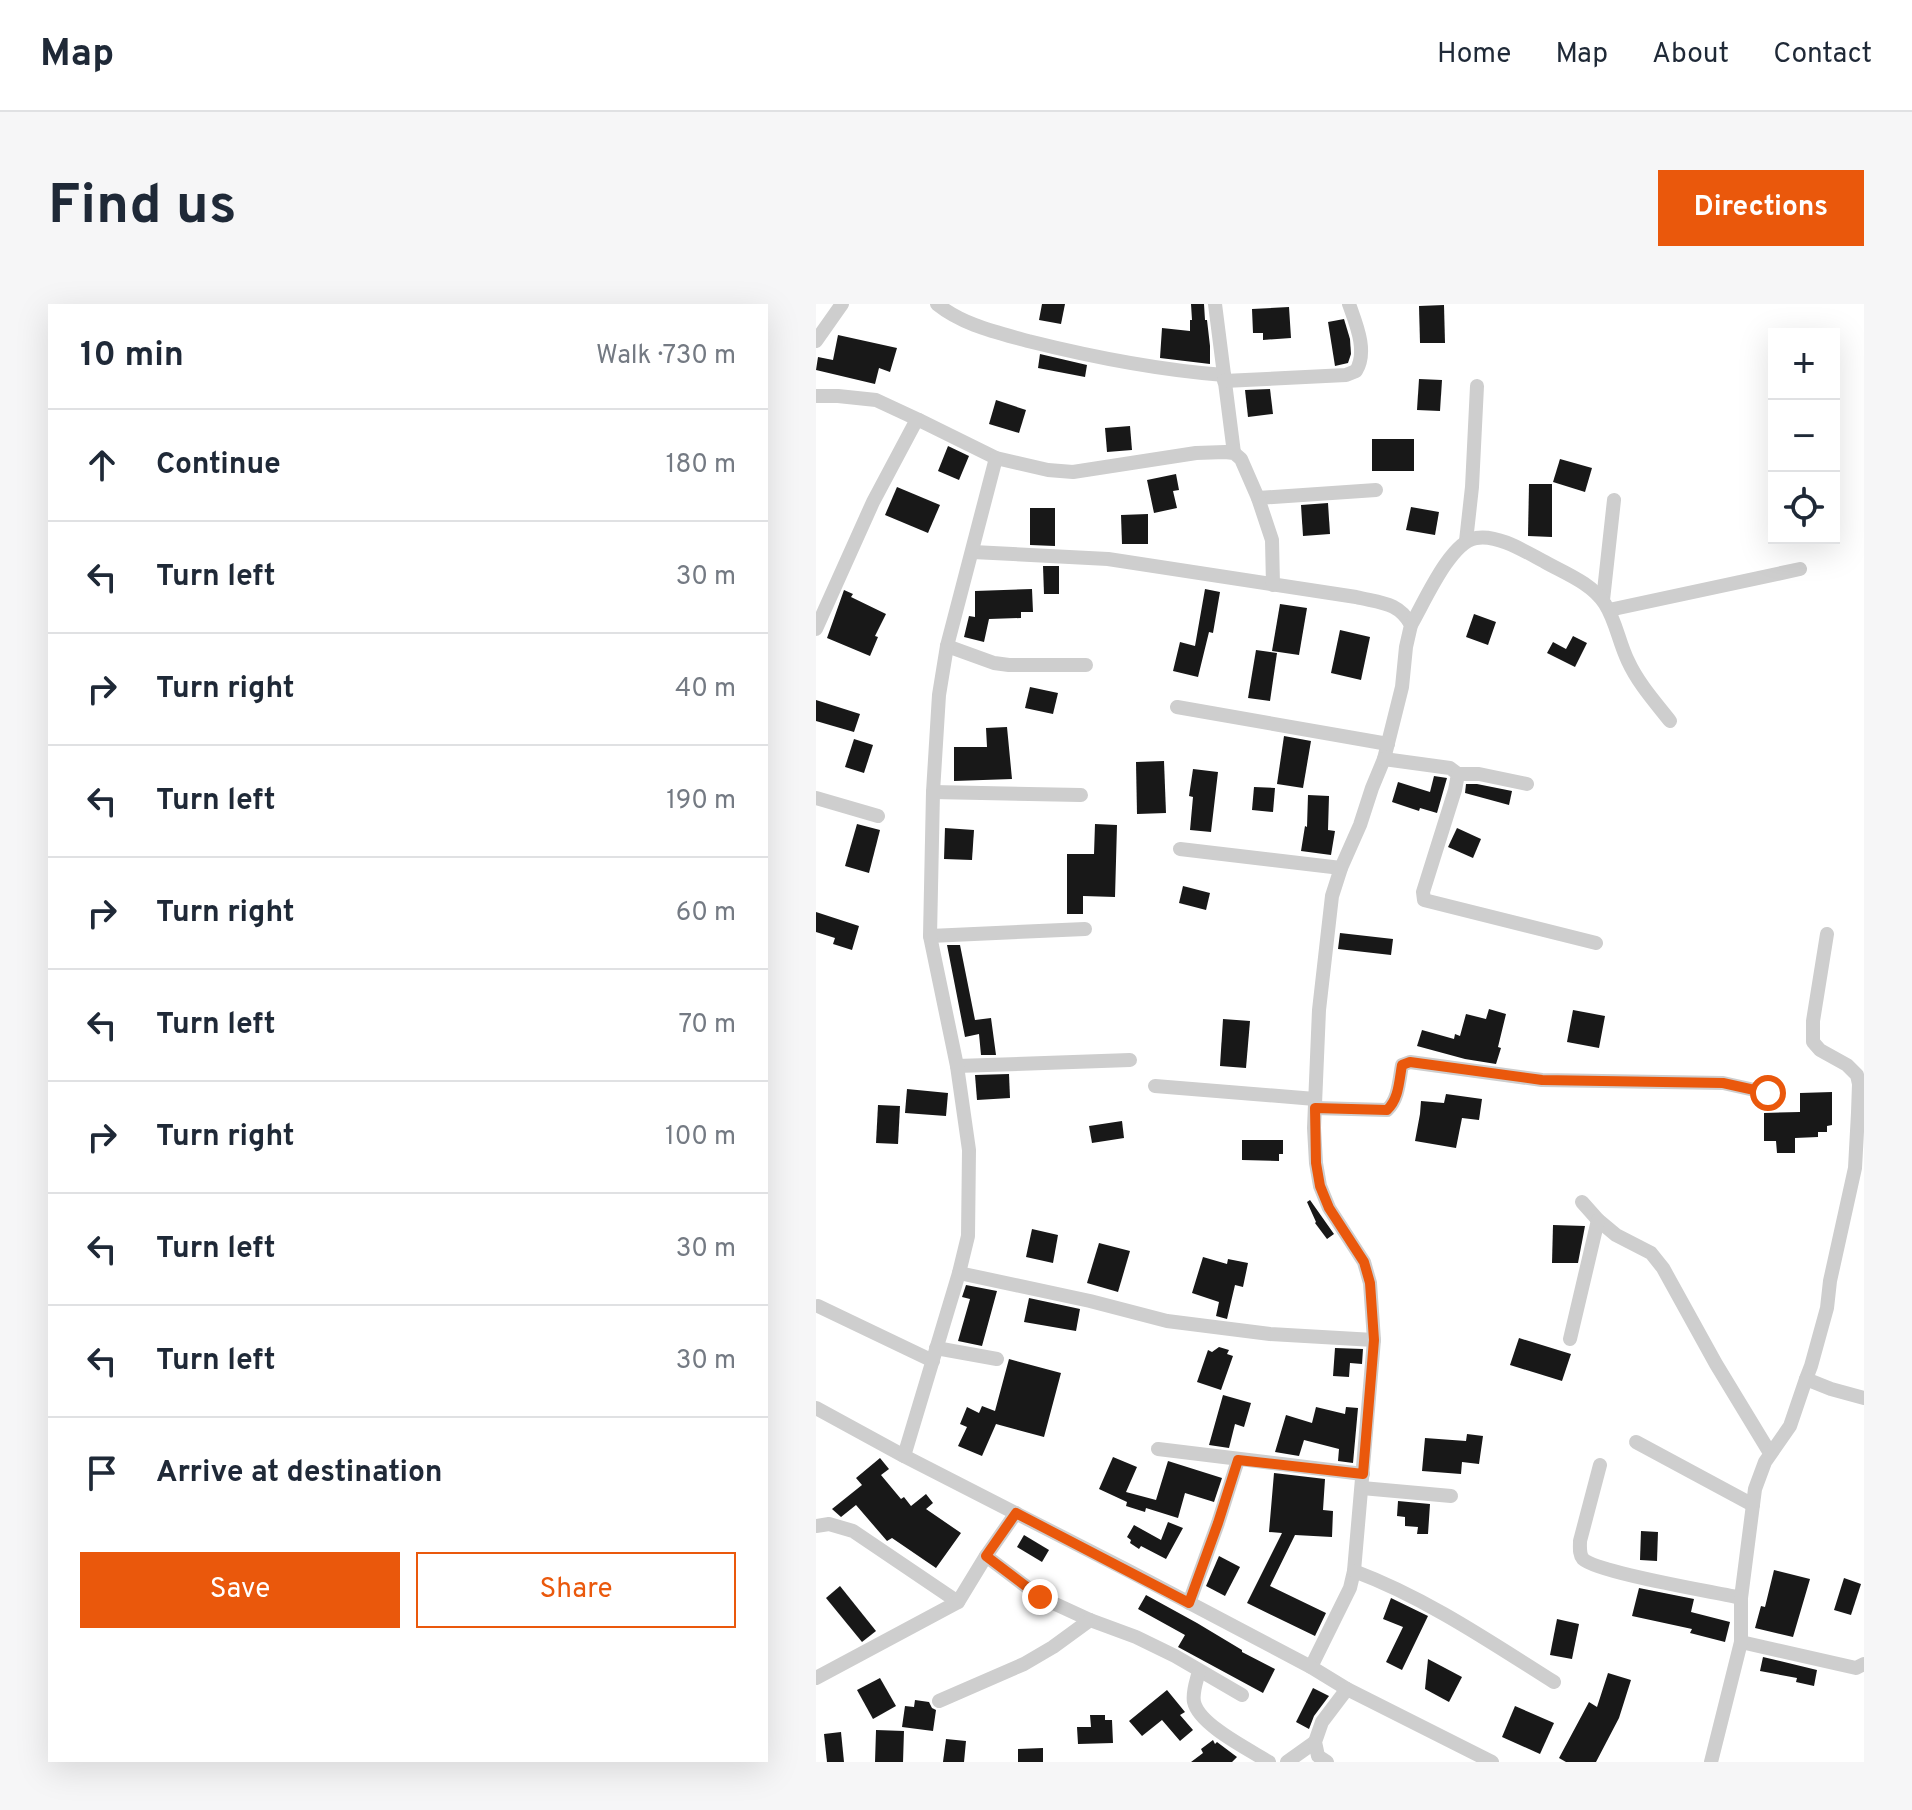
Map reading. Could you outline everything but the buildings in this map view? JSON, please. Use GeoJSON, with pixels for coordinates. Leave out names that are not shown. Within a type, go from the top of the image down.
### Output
{"type":"FeatureCollection","features":[{"type":"Feature","properties":{"kind":"street"},"geometry":{"type":"LineString","coordinates":[[816,341],[842,304]]}},
{"type":"Feature","properties":{"kind":"street"},"geometry":{"type":"LineString","coordinates":[[937,304],[978,328],[1059,349],[1224,378],[1346,375],[1356,371],[1361,363],[1361,353],[1358,330],[1349,304]]}},
{"type":"Feature","properties":{"kind":"street"},"geometry":{"type":"LineString","coordinates":[[1215,304],[1234,453]]}},
{"type":"Feature","properties":{"kind":"street"},"geometry":{"type":"LineString","coordinates":[[1466,541],[1477,386]]}},
{"type":"Feature","properties":{"kind":"street"},"geometry":{"type":"LineString","coordinates":[[816,396],[876,400],[996,458],[1048,470],[1073,472],[1196,453],[1234,453],[1241,459],[1272,540],[1273,585]]}},
{"type":"Feature","properties":{"kind":"street"},"geometry":{"type":"LineString","coordinates":[[816,629],[873,502],[919,420]]}},
{"type":"Feature","properties":{"kind":"street"},"geometry":{"type":"LineString","coordinates":[[904,1456],[968,1236],[969,1150],[957,1066],[930,936],[933,792],[939,695],[947,646],[996,458]]}},
{"type":"Feature","properties":{"kind":"street"},"geometry":{"type":"LineString","coordinates":[[1258,498],[1376,490]]}},
{"type":"Feature","properties":{"kind":"street"},"geometry":{"type":"LineString","coordinates":[[1606,605],[1614,500]]}},
{"type":"Feature","properties":{"kind":"street"},"geometry":{"type":"LineString","coordinates":[[1311,1667],[1350,1588],[1354,1571],[1374,1340],[1370,1283],[1364,1262],[1329,1208],[1320,1186],[1315,1151],[1322,975],[1332,896],[1386,751],[1402,687],[1411,625],[1453,553],[1466,541],[1478,537],[1495,539],[1584,584],[1606,605],[1628,662],[1670,721]]}},
{"type":"Feature","properties":{"kind":"street"},"geometry":{"type":"LineString","coordinates":[[973,552],[1108,559],[1356,597],[1396,607],[1405,613],[1411,625]]}},
{"type":"Feature","properties":{"kind":"street"},"geometry":{"type":"LineString","coordinates":[[1606,605],[1800,569]]}},
{"type":"Feature","properties":{"kind":"street"},"geometry":{"type":"LineString","coordinates":[[947,646],[994,663],[1086,665]]}},
{"type":"Feature","properties":{"kind":"street"},"geometry":{"type":"LineString","coordinates":[[1177,707],[1386,751],[1450,768],[1458,774],[1479,774],[1527,784]]}},
{"type":"Feature","properties":{"kind":"street"},"geometry":{"type":"LineString","coordinates":[[1458,774],[1423,892],[1424,900],[1596,943]]}},
{"type":"Feature","properties":{"kind":"street"},"geometry":{"type":"LineString","coordinates":[[933,792],[1081,795]]}},
{"type":"Feature","properties":{"kind":"street"},"geometry":{"type":"LineString","coordinates":[[816,798],[878,816]]}},
{"type":"Feature","properties":{"kind":"street"},"geometry":{"type":"LineString","coordinates":[[1180,849],[1341,868]]}},
{"type":"Feature","properties":{"kind":"street"},"geometry":{"type":"LineString","coordinates":[[930,936],[1085,929]]}},
{"type":"Feature","properties":{"kind":"street"},"geometry":{"type":"LineString","coordinates":[[1711,1762],[1741,1642],[1741,1598],[1759,1478],[1770,1453],[1790,1426],[1811,1366],[1827,1308],[1855,1168],[1857,1075],[1813,1042],[1813,1021],[1827,934]]}},
{"type":"Feature","properties":{"kind":"street"},"geometry":{"type":"LineString","coordinates":[[957,1066],[1130,1060]]}},
{"type":"Feature","properties":{"kind":"street"},"geometry":{"type":"LineString","coordinates":[[1155,1086],[1387,1110],[1396,1097],[1402,1065],[1410,1062],[1542,1080],[1723,1083],[1768,1093]]}},
{"type":"Feature","properties":{"kind":"street"},"geometry":{"type":"LineString","coordinates":[[1582,1202],[1616,1235],[1651,1253],[1663,1268],[1770,1453]]}},
{"type":"Feature","properties":{"kind":"street"},"geometry":{"type":"LineString","coordinates":[[1570,1339],[1598,1220]]}},
{"type":"Feature","properties":{"kind":"street"},"geometry":{"type":"LineString","coordinates":[[959,1273],[1167,1321],[1270,1334],[1374,1340]]}},
{"type":"Feature","properties":{"kind":"street"},"geometry":{"type":"LineString","coordinates":[[818,1306],[934,1354],[997,1359]]}},
{"type":"Feature","properties":{"kind":"street"},"geometry":{"type":"LineString","coordinates":[[1806,1379],[1864,1398]]}},
{"type":"Feature","properties":{"kind":"street"},"geometry":{"type":"LineString","coordinates":[[816,1408],[1311,1667],[1347,1689],[1492,1762]]}},
{"type":"Feature","properties":{"kind":"street"},"geometry":{"type":"LineString","coordinates":[[1636,1442],[1753,1505]]}},
{"type":"Feature","properties":{"kind":"street"},"geometry":{"type":"LineString","coordinates":[[1158,1449],[1451,1496]]}},
{"type":"Feature","properties":{"kind":"street"},"geometry":{"type":"LineString","coordinates":[[1189,1603],[1238,1460]]}},
{"type":"Feature","properties":{"kind":"street"},"geometry":{"type":"LineString","coordinates":[[1600,1465],[1580,1541],[1582,1558],[1593,1565],[1634,1576],[1741,1598]]}},
{"type":"Feature","properties":{"kind":"street"},"geometry":{"type":"LineString","coordinates":[[816,1678],[958,1602],[1016,1513]]}},
{"type":"Feature","properties":{"kind":"street"},"geometry":{"type":"LineString","coordinates":[[816,1526],[829,1524],[853,1531],[958,1602]]}},
{"type":"Feature","properties":{"kind":"street"},"geometry":{"type":"LineString","coordinates":[[986,1556],[1040,1597],[1136,1637],[1242,1695]]}},
{"type":"Feature","properties":{"kind":"street"},"geometry":{"type":"LineString","coordinates":[[1354,1571],[1388,1584],[1452,1618],[1554,1682]]}},
{"type":"Feature","properties":{"kind":"street"},"geometry":{"type":"LineString","coordinates":[[939,1701],[1024,1664],[1090,1620]]}},
{"type":"Feature","properties":{"kind":"street"},"geometry":{"type":"LineString","coordinates":[[1741,1642],[1856,1668],[1864,1664]]}},
{"type":"Feature","properties":{"kind":"street"},"geometry":{"type":"LineString","coordinates":[[1199,1671],[1193,1700],[1198,1712],[1212,1725],[1269,1762]]}},
{"type":"Feature","properties":{"kind":"street"},"geometry":{"type":"LineString","coordinates":[[1327,1762],[1318,1756],[1315,1742],[1322,1722],[1347,1689]]}},
{"type":"Feature","properties":{"kind":"street"},"geometry":{"type":"LineString","coordinates":[[1287,1762],[1315,1742]]}},
{"type":"Feature","properties":{"kind":"route"},"geometry":{"type":"LineString","coordinates":[[1040,1597],[986,1556],[1016,1513],[1189,1603],[1238,1460],[1363,1474],[1374,1340],[1370,1283],[1364,1262],[1329,1208],[1320,1186],[1316,1163],[1315,1108],[1387,1110],[1396,1097],[1402,1065],[1410,1062],[1542,1080],[1723,1083],[1768,1093]]}}]}
